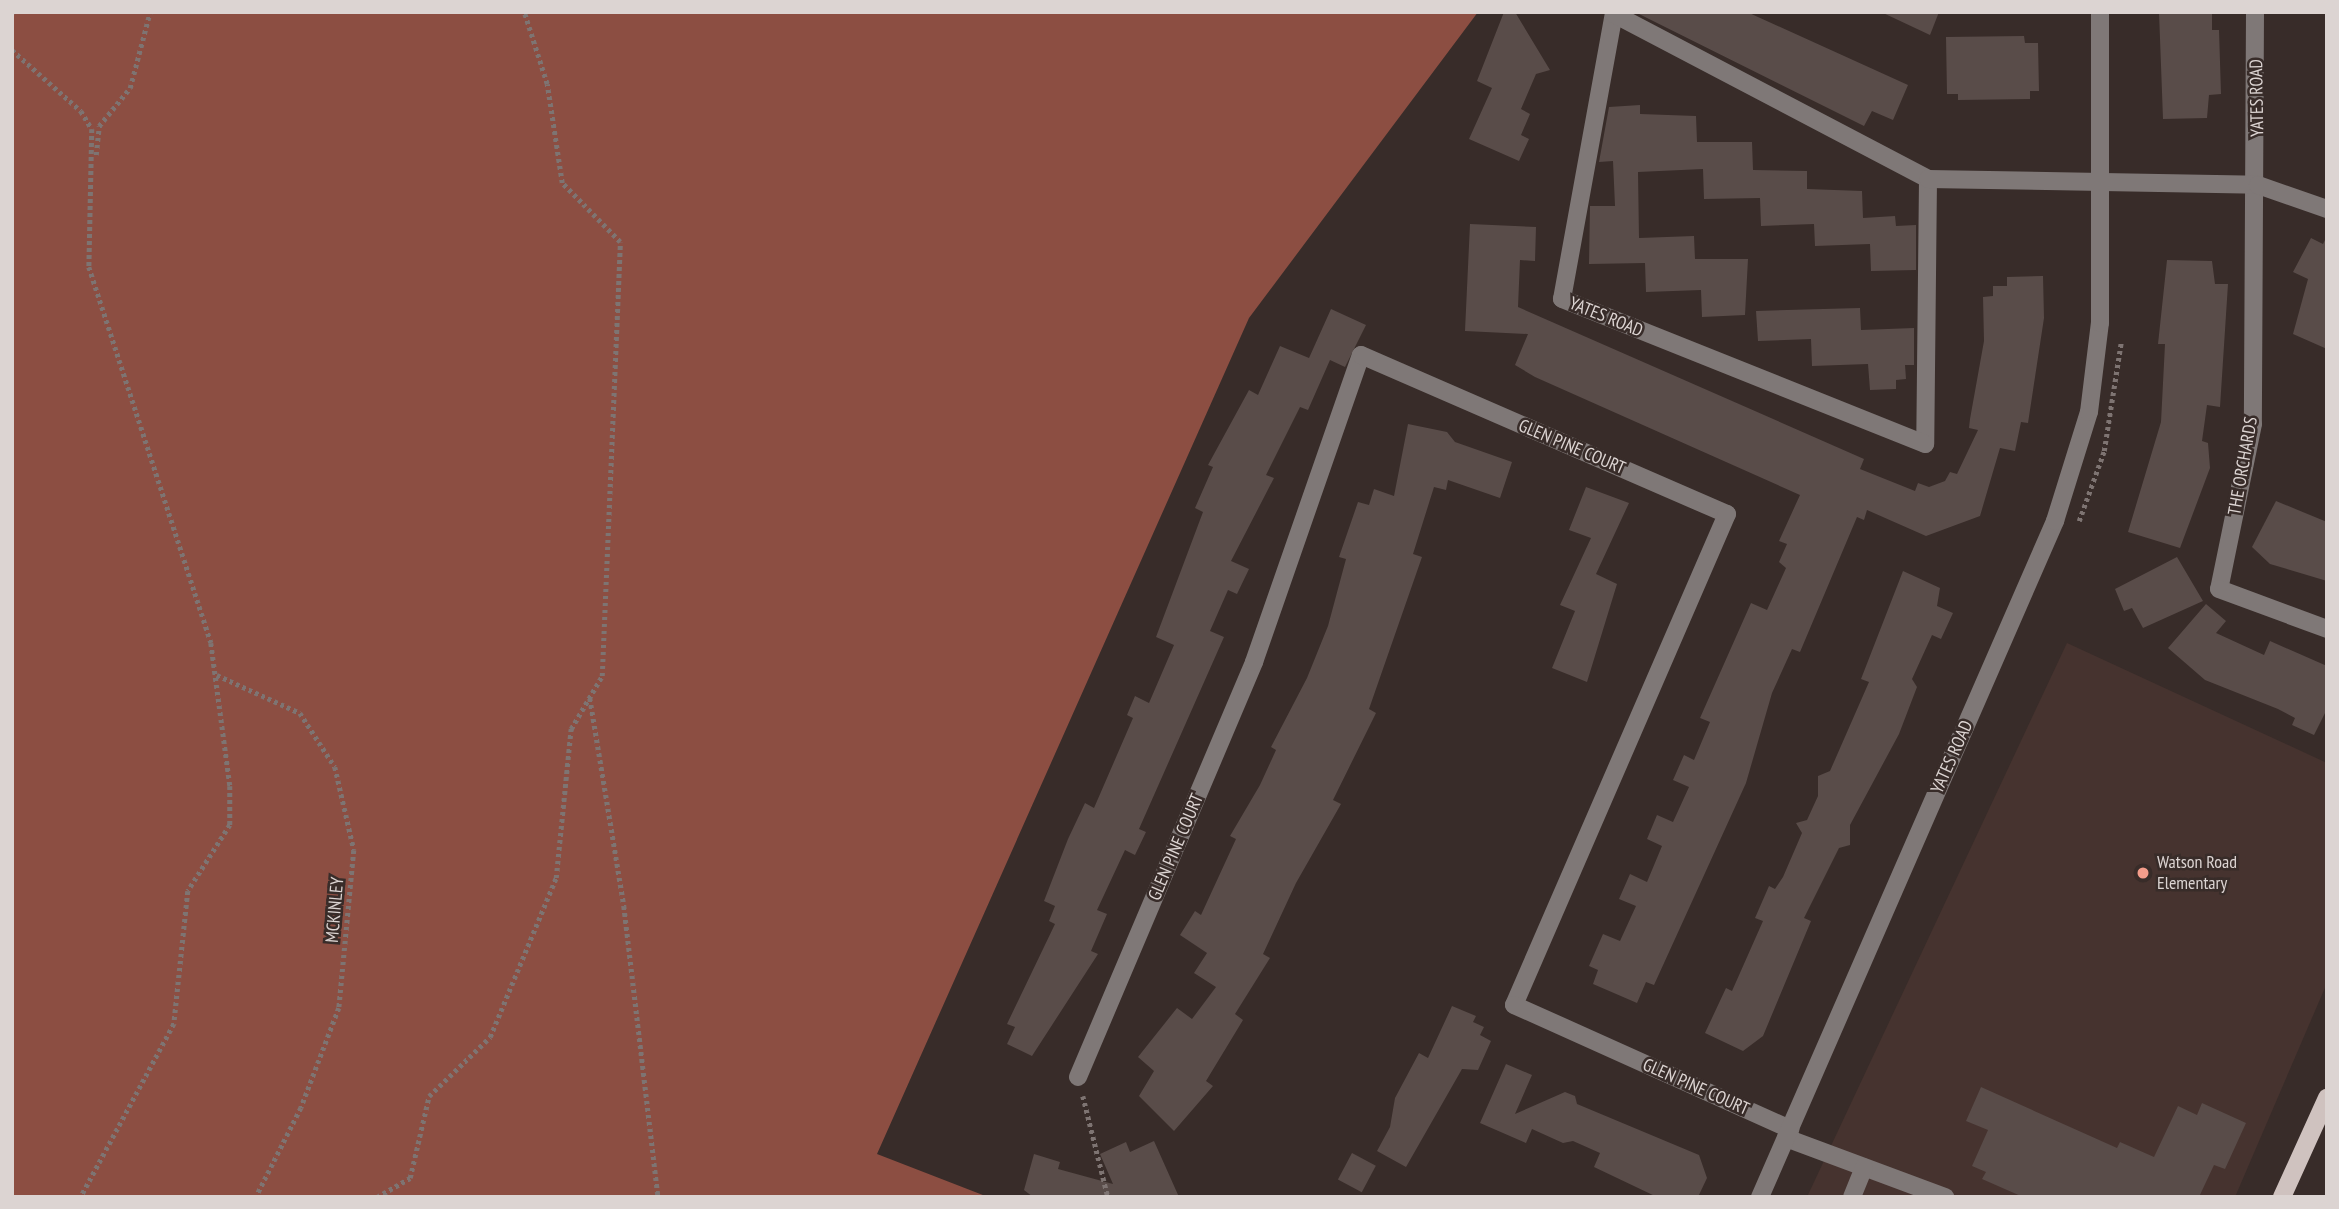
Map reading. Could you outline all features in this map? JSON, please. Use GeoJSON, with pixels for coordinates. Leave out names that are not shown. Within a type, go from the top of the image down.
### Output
{"type":"FeatureCollection","features":[{"type":"Feature","properties":{"kind":"main road"},"geometry":{"type":"LineString","coordinates":[[2282,1197],[2327,1098]]}},
{"type":"Feature","properties":{"kind":"street","name":"YATES ROAD"},"geometry":{"type":"LineString","coordinates":[[1760,1197],[2055,521],[2089,412],[2100,323],[2100,12]]}},
{"type":"Feature","properties":{"kind":"street","name":"YATES ROAD"},"geometry":{"type":"LineString","coordinates":[[2255,12],[2258,185]]}},
{"type":"Feature","properties":{"kind":"street","name":"YATES ROAD"},"geometry":{"type":"LineString","coordinates":[[1928,179],[1925,444],[1562,299],[1614,13],[1928,179],[2100,179]]}},
{"type":"Feature","properties":{"kind":"street"},"geometry":{"type":"LineString","coordinates":[[2100,179],[2258,185],[2327,209]]}},
{"type":"Feature","properties":{"kind":"street","name":"THE ORCHARDS"},"geometry":{"type":"LineString","coordinates":[[2258,185],[2253,424],[2219,589],[2327,629]]}},
{"type":"Feature","properties":{"kind":"street","name":"GLEN PINE COURT"},"geometry":{"type":"LineString","coordinates":[[1078,1077],[1254,662],[1361,355],[1727,514],[1514,1005],[1788,1133]]}},
{"type":"Feature","properties":{"kind":"street"},"geometry":{"type":"LineString","coordinates":[[1788,1133],[1864,1167],[1945,1197]]}},
{"type":"Feature","properties":{"kind":"street"},"geometry":{"type":"LineString","coordinates":[[1852,1197],[1864,1167]]}},
{"type":"Feature","properties":{"kind":"path"},"geometry":{"type":"LineString","coordinates":[[81,1197],[174,1024],[188,891],[230,825],[217,675],[89,267],[99,126],[130,88],[150,12]]}},
{"type":"Feature","properties":{"kind":"path"},"geometry":{"type":"LineString","coordinates":[[377,1197],[410,1178],[429,1096],[490,1037],[556,878],[571,730],[602,676],[610,595],[621,242],[562,183],[547,84],[524,12]]}},
{"type":"Feature","properties":{"kind":"path"},"geometry":{"type":"LineString","coordinates":[[12,50],[81,111],[92,129],[94,169]]}},
{"type":"Feature","properties":{"kind":"path","name":"MCKINLEY"},"geometry":{"type":"LineString","coordinates":[[217,675],[300,713],[335,767],[354,850],[339,1008],[302,1108],[256,1197]]}},
{"type":"Feature","properties":{"kind":"path"},"geometry":{"type":"LineString","coordinates":[[590,697],[624,906],[658,1197]]}},
{"type":"Feature","properties":{"kind":"path"},"geometry":{"type":"LineString","coordinates":[[1078,1077],[1108,1197]]}},
{"type":"Feature","properties":{"kind":"shaded area"},"geometry":{"type":"Polygon","coordinates":[[[12,12],[1478,12],[1249,318],[877,1154],[988,1197],[12,1197],[12,12]]]}},
{"type":"Feature","properties":{"kind":"shaded area","name":"Watson Road Elementary"},"geometry":{"type":"Polygon","coordinates":[[[2067,643],[2327,763],[2327,983],[2235,1197],[1807,1197],[2067,643]]]}},
{"type":"Feature","properties":{"kind":"building"},"geometry":{"type":"Polygon","coordinates":[[[1504,12],[1515,12],[1550,70],[1536,74],[1521,109],[1530,114],[1521,135],[1529,139],[1519,161],[1469,139],[1492,88],[1477,81],[1504,12]]]}},
{"type":"Feature","properties":{"kind":"building"},"geometry":{"type":"Polygon","coordinates":[[[1635,12],[1747,12],[1908,85],[1893,120],[1872,111],[1864,126],[1635,12]]]}},
{"type":"Feature","properties":{"kind":"building"},"geometry":{"type":"Polygon","coordinates":[[[1881,12],[1939,12],[1930,35],[1881,12]]]}},
{"type":"Feature","properties":{"kind":"building"},"geometry":{"type":"Polygon","coordinates":[[[2159,12],[2212,12],[2212,30],[2219,30],[2221,94],[2209,95],[2207,118],[2163,119],[2159,12]]]}},
{"type":"Feature","properties":{"kind":"building"},"geometry":{"type":"Polygon","coordinates":[[[2024,36],[2025,43],[2038,43],[2039,91],[2030,91],[2030,99],[1958,100],[1958,94],[1947,94],[1946,37],[2024,36]]]}},
{"type":"Feature","properties":{"kind":"building"},"geometry":{"type":"Polygon","coordinates":[[[1640,105],[1640,114],[1696,116],[1697,142],[1752,142],[1753,170],[1807,171],[1807,189],[1862,191],[1863,218],[1895,216],[1896,226],[1916,225],[1916,270],[1871,271],[1870,244],[1815,246],[1814,224],[1761,226],[1760,198],[1704,199],[1703,169],[1638,172],[1639,238],[1694,236],[1695,259],[1748,259],[1745,315],[1702,317],[1701,290],[1646,292],[1645,263],[1589,264],[1590,206],[1615,206],[1613,161],[1599,162],[1609,107],[1640,105]]]}},
{"type":"Feature","properties":{"kind":"building"},"geometry":{"type":"Polygon","coordinates":[[[1470,224],[1536,227],[1535,261],[1520,260],[1518,307],[1864,459],[1860,469],[1915,491],[1918,483],[1929,487],[1945,481],[1950,472],[1957,474],[1978,430],[1969,428],[1984,341],[1983,297],[1993,296],[1993,286],[2007,286],[2007,277],[2043,276],[2044,318],[2028,423],[2021,422],[2015,451],[2000,448],[1980,516],[1926,536],[1867,510],[1864,520],[1857,517],[1800,652],[1792,649],[1772,693],[1746,783],[1654,985],[1646,982],[1637,1003],[1593,984],[1598,970],[1589,966],[1603,934],[1620,941],[1636,906],[1619,899],[1630,874],[1647,882],[1662,846],[1647,839],[1657,815],[1673,822],[1689,787],[1673,780],[1684,755],[1694,760],[1710,722],[1700,718],[1751,603],[1767,610],[1786,568],[1779,562],[1787,544],[1779,541],[1800,495],[1535,377],[1515,365],[1528,334],[1465,331],[1470,224]]]}},
{"type":"Feature","properties":{"kind":"building"},"geometry":{"type":"Polygon","coordinates":[[[2327,236],[2327,349],[2293,334],[2308,279],[2293,272],[2311,238],[2323,244],[2327,236]]]}},
{"type":"Feature","properties":{"kind":"building"},"geometry":{"type":"Polygon","coordinates":[[[2167,260],[2212,261],[2215,284],[2228,284],[2220,407],[2207,405],[2202,441],[2208,443],[2210,468],[2180,548],[2128,532],[2161,422],[2165,344],[2158,344],[2167,260]]]}},
{"type":"Feature","properties":{"kind":"building"},"geometry":{"type":"Polygon","coordinates":[[[1860,308],[1861,330],[1914,328],[1914,365],[1905,365],[1906,379],[1896,380],[1896,389],[1870,390],[1868,364],[1812,366],[1811,339],[1758,341],[1756,311],[1860,308]]]}},
{"type":"Feature","properties":{"kind":"building"},"geometry":{"type":"Polygon","coordinates":[[[1331,309],[1366,325],[1345,367],[1330,360],[1308,410],[1300,407],[1266,475],[1274,478],[1231,561],[1249,569],[1237,594],[1228,590],[1210,631],[1224,637],[1139,829],[1146,832],[1135,855],[1125,850],[1097,910],[1107,914],[1091,951],[1098,954],[1032,1056],[1007,1044],[1015,1027],[1007,1024],[1055,924],[1049,921],[1055,906],[1044,901],[1068,839],[1085,803],[1094,808],[1133,718],[1127,715],[1135,696],[1149,703],[1174,645],[1156,637],[1203,512],[1195,508],[1213,467],[1208,465],[1249,390],[1258,395],[1280,346],[1309,358],[1331,309]]]}},
{"type":"Feature","properties":{"kind":"building"},"geometry":{"type":"Polygon","coordinates":[[[1408,424],[1447,432],[1455,442],[1512,462],[1500,498],[1448,480],[1446,490],[1434,487],[1413,554],[1422,557],[1369,709],[1376,713],[1333,800],[1341,804],[1296,883],[1263,954],[1270,958],[1235,1014],[1243,1020],[1206,1081],[1213,1086],[1174,1131],[1139,1096],[1154,1071],[1138,1057],[1177,1008],[1192,1019],[1216,987],[1194,973],[1207,953],[1180,935],[1195,911],[1201,915],[1236,839],[1230,836],[1260,785],[1276,750],[1271,747],[1307,678],[1328,626],[1346,559],[1339,557],[1358,502],[1369,505],[1374,489],[1394,496],[1408,424]]]}},
{"type":"Feature","properties":{"kind":"building"},"geometry":{"type":"Polygon","coordinates":[[[1586,487],[1629,503],[1596,574],[1617,584],[1587,682],[1552,668],[1575,611],[1560,605],[1591,538],[1569,530],[1586,487]]]}},
{"type":"Feature","properties":{"kind":"building"},"geometry":{"type":"Polygon","coordinates":[[[2276,501],[2327,522],[2327,581],[2270,564],[2252,547],[2276,501]]]}},
{"type":"Feature","properties":{"kind":"building"},"geometry":{"type":"Polygon","coordinates":[[[2177,557],[2203,601],[2143,628],[2132,608],[2124,611],[2115,589],[2177,557]]]}},
{"type":"Feature","properties":{"kind":"building"},"geometry":{"type":"Polygon","coordinates":[[[1903,571],[1940,588],[1937,606],[1953,613],[1941,639],[1932,635],[1912,679],[1917,687],[1899,734],[1850,825],[1850,845],[1839,848],[1804,918],[1811,921],[1763,1036],[1743,1051],[1705,1033],[1726,988],[1732,991],[1763,921],[1755,918],[1769,886],[1775,889],[1783,877],[1802,833],[1796,823],[1807,820],[1818,796],[1818,776],[1830,771],[1869,682],[1861,679],[1903,571]]]}},
{"type":"Feature","properties":{"kind":"building"},"geometry":{"type":"Polygon","coordinates":[[[2206,604],[2226,621],[2216,633],[2264,655],[2270,641],[2327,666],[2327,709],[2314,735],[2292,725],[2295,718],[2278,709],[2205,680],[2168,648],[2206,604]]]}},
{"type":"Feature","properties":{"kind":"building"},"geometry":{"type":"Polygon","coordinates":[[[1452,1006],[1476,1016],[1473,1022],[1484,1027],[1480,1035],[1491,1041],[1478,1070],[1462,1069],[1406,1167],[1377,1151],[1390,1127],[1395,1098],[1419,1053],[1428,1058],[1452,1006]]]}},
{"type":"Feature","properties":{"kind":"building"},"geometry":{"type":"Polygon","coordinates":[[[1506,1064],[1532,1075],[1515,1114],[1565,1092],[1575,1096],[1577,1104],[1699,1155],[1707,1178],[1698,1197],[1657,1197],[1594,1167],[1600,1153],[1573,1141],[1563,1143],[1532,1129],[1526,1143],[1480,1123],[1506,1064]]]}},
{"type":"Feature","properties":{"kind":"building"},"geometry":{"type":"Polygon","coordinates":[[[1981,1087],[2117,1148],[2120,1142],[2154,1157],[2178,1106],[2197,1115],[2202,1103],[2246,1123],[2225,1169],[2214,1165],[2199,1197],[2023,1197],[1982,1179],[1986,1172],[1972,1166],[1988,1130],[1966,1121],[1981,1087]]]}},
{"type":"Feature","properties":{"kind":"building"},"geometry":{"type":"Polygon","coordinates":[[[1154,1141],[1179,1197],[1033,1197],[1024,1190],[1034,1154],[1060,1162],[1058,1169],[1113,1184],[1100,1154],[1126,1142],[1130,1152],[1154,1141]]]}},
{"type":"Feature","properties":{"kind":"building"},"geometry":{"type":"Polygon","coordinates":[[[1352,1153],[1376,1166],[1362,1192],[1338,1179],[1352,1153]]]}},
{"type":"Feature","properties":{"kind":"place","name":"Watson Road Elementary"},"geometry":{"type":"Point","coordinates":[2143,873]}}]}
